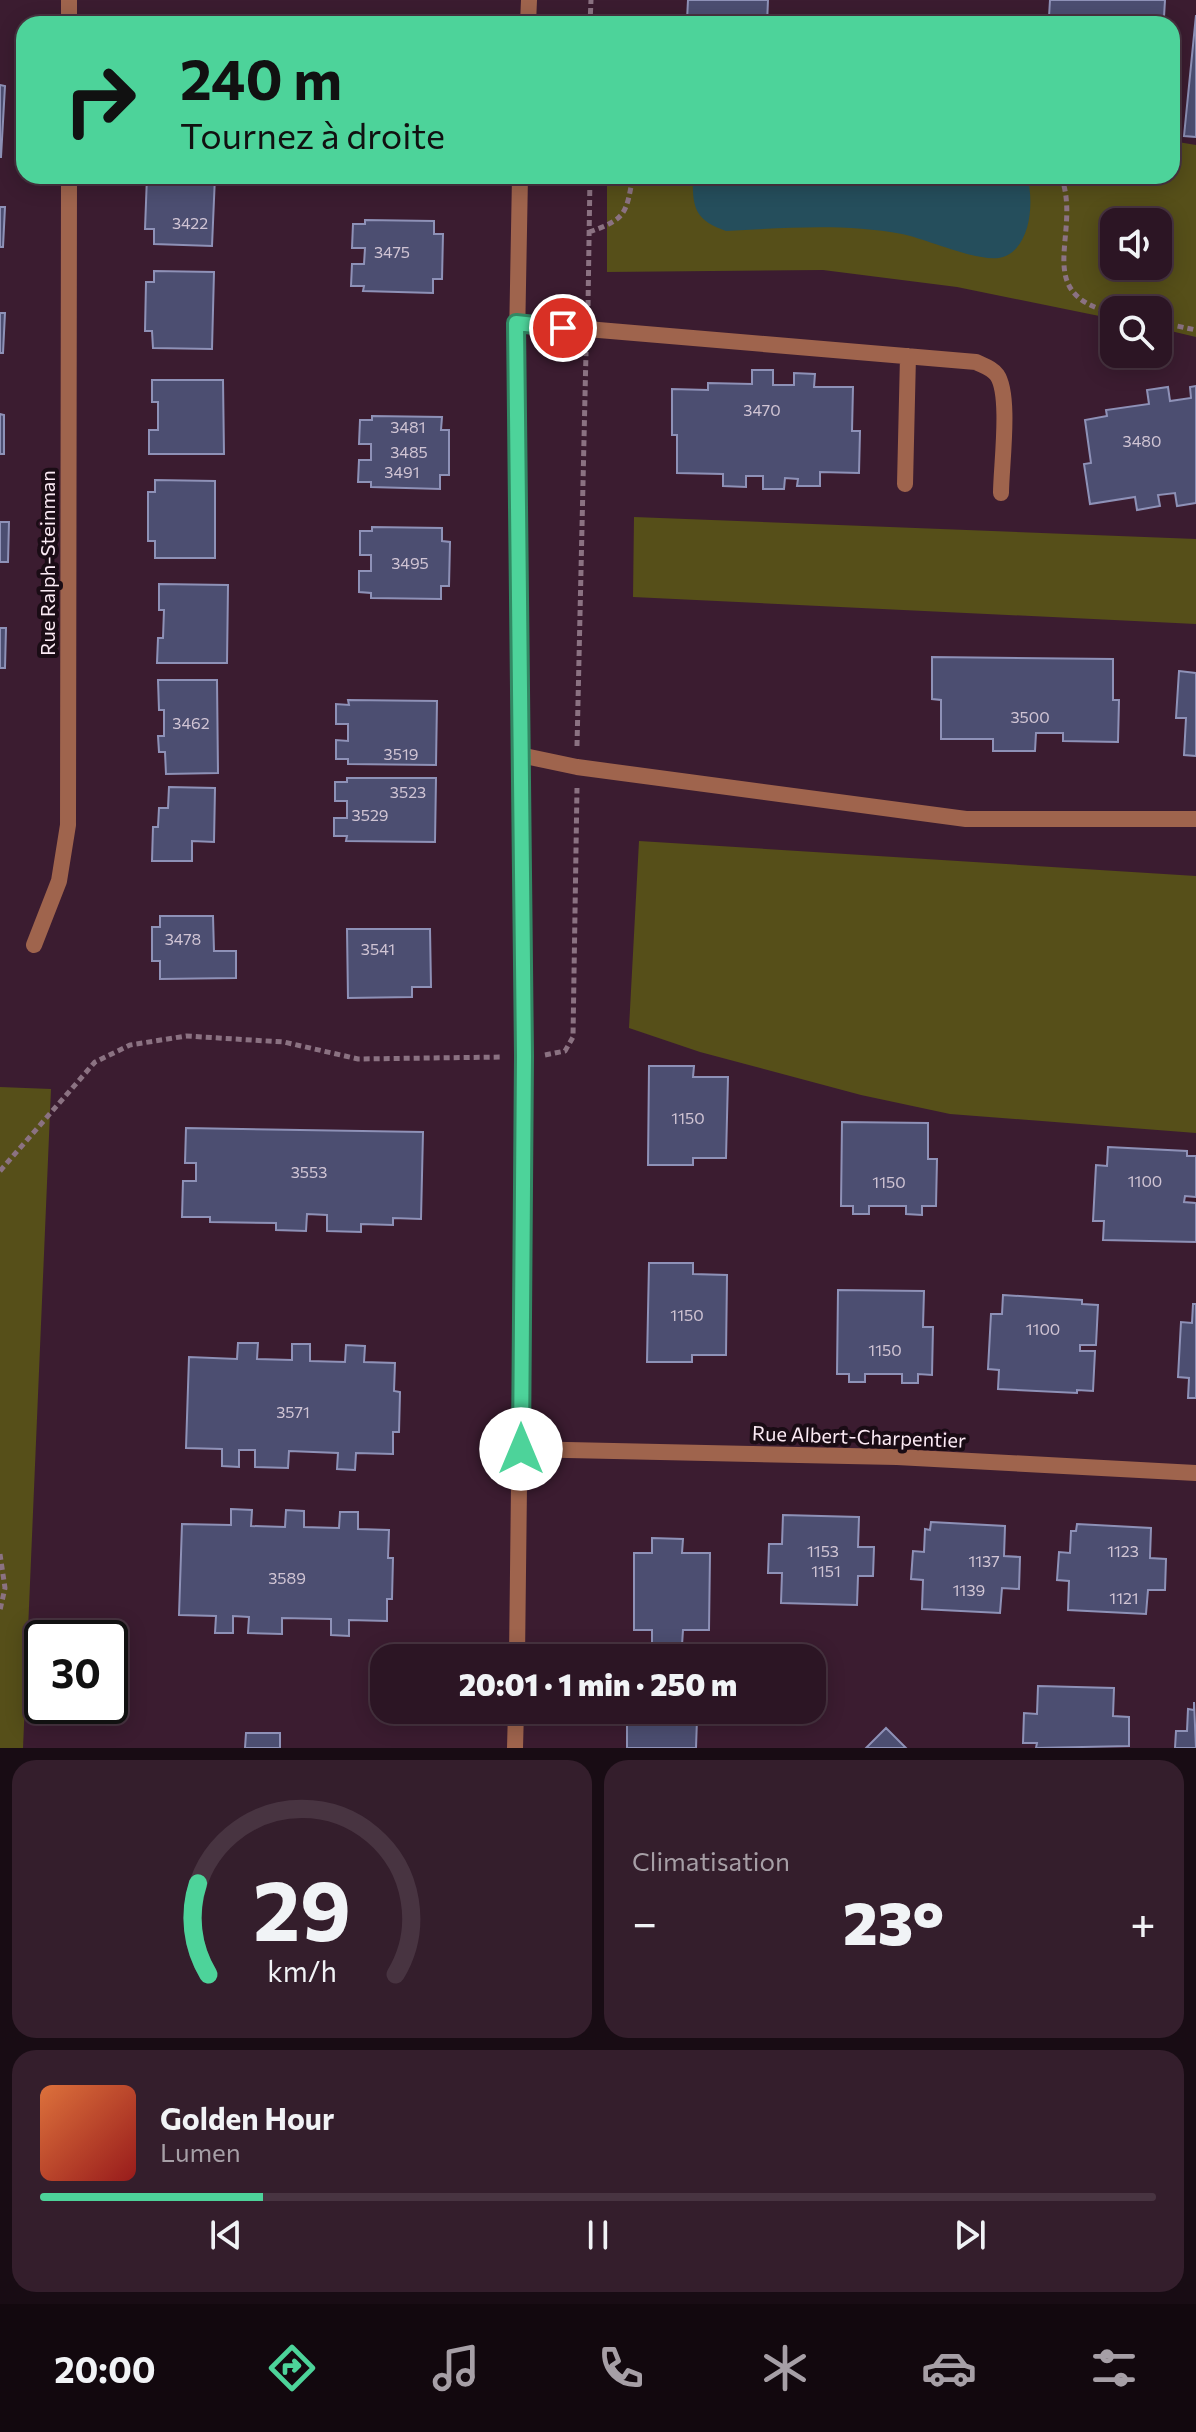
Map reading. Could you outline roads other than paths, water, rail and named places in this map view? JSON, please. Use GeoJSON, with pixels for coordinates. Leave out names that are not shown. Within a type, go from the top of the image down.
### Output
{"type":"FeatureCollection","features":[{"type":"Feature","properties":{"kind":"street","name":"Rue Ralph-Steinman"},"geometry":{"type":"LineString","coordinates":[[34,945],[59,881],[68,825],[69,184]]}},
{"type":"Feature","properties":{"kind":"street"},"geometry":{"type":"LineString","coordinates":[[517,1644],[524,1056],[516,323],[520,184]]}},
{"type":"Feature","properties":{"kind":"street"},"geometry":{"type":"LineString","coordinates":[[516,323],[976,362],[990,368],[999,377],[1003,396],[1001,493]]}},
{"type":"Feature","properties":{"kind":"street"},"geometry":{"type":"LineString","coordinates":[[905,484],[908,356]]}},
{"type":"Feature","properties":{"kind":"street"},"geometry":{"type":"LineString","coordinates":[[520,755],[577,767],[966,819],[1196,819]]}},
{"type":"Feature","properties":{"kind":"street","name":"Rue Albert-Charpentier"},"geometry":{"type":"LineString","coordinates":[[521,1449],[897,1457],[1196,1473]]}},
{"type":"Feature","properties":{"kind":"street"},"geometry":{"type":"LineString","coordinates":[[515,1748],[516,1724]]}},
{"type":"Feature","properties":{"kind":"water"},"geometry":{"type":"Polygon","coordinates":[[[693,184],[1029,184],[1030,210],[1020,244],[1013,252],[993,258],[902,234],[858,228],[726,231],[702,217],[693,197],[693,184]]]}}]}
